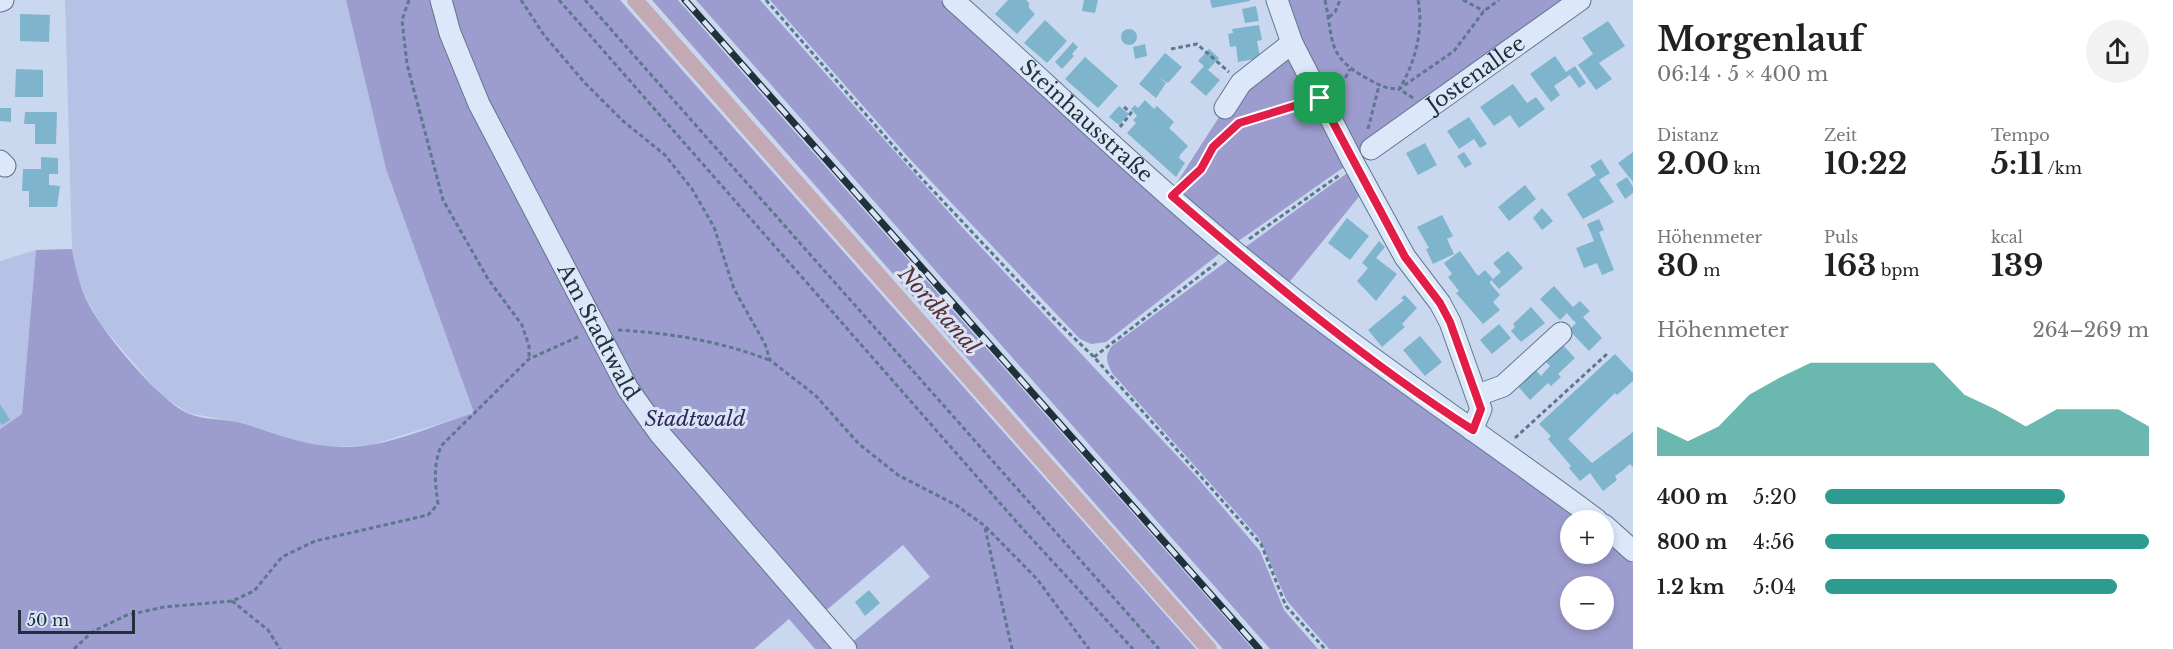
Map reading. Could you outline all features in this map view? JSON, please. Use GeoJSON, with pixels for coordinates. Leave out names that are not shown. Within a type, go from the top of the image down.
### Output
{"type":"FeatureCollection","features":[{"type":"Feature","properties":{"kind":"street","name":"Am Stadtwald"},"geometry":{"type":"LineString","coordinates":[[441,0],[450,33],[479,104],[628,389],[660,434],[846,649]]}},
{"type":"Feature","properties":{"kind":"street","name":"Steinhausstraße"},"geometry":{"type":"LineString","coordinates":[[953,0],[1172,196],[1285,292],[1440,409],[1503,450],[1584,510]]}},
{"type":"Feature","properties":{"kind":"street"},"geometry":{"type":"LineString","coordinates":[[1277,0],[1292,43],[1353,162],[1405,257],[1440,303],[1450,322],[1478,395],[1481,409],[1473,430]]}},
{"type":"Feature","properties":{"kind":"street","name":"Jostenallee"},"geometry":{"type":"LineString","coordinates":[[1368,143],[1428,108],[1580,0]]}},
{"type":"Feature","properties":{"kind":"street"},"geometry":{"type":"LineString","coordinates":[[1225,108],[1241,83],[1292,43]]}},
{"type":"Feature","properties":{"kind":"street"},"geometry":{"type":"LineString","coordinates":[[1478,395],[1503,386],[1561,333]]}},
{"type":"Feature","properties":{"kind":"street"},"geometry":{"type":"LineString","coordinates":[[1614,531],[1629,539]]}},
{"type":"Feature","properties":{"kind":"path"},"geometry":{"type":"LineString","coordinates":[[409,0],[402,20],[407,64],[443,200],[488,279],[522,325],[529,346],[529,359]]}},
{"type":"Feature","properties":{"kind":"path"},"geometry":{"type":"LineString","coordinates":[[521,0],[544,35],[584,81],[624,121],[665,155],[692,189],[714,227],[734,289],[765,344],[770,360]]}},
{"type":"Feature","properties":{"kind":"path"},"geometry":{"type":"LineString","coordinates":[[559,0],[1021,527],[1133,649]]}},
{"type":"Feature","properties":{"kind":"path"},"geometry":{"type":"LineString","coordinates":[[585,0],[1159,649]]}},
{"type":"Feature","properties":{"kind":"path"},"geometry":{"type":"LineString","coordinates":[[766,0],[924,181],[1051,316],[1094,357],[1261,544],[1286,606],[1324,649]]}},
{"type":"Feature","properties":{"kind":"path"},"geometry":{"type":"LineString","coordinates":[[1325,0],[1338,59],[1379,86],[1399,88],[1428,108]]}},
{"type":"Feature","properties":{"kind":"path"},"geometry":{"type":"LineString","coordinates":[[1329,17],[1335,12],[1340,0]]}},
{"type":"Feature","properties":{"kind":"path"},"geometry":{"type":"LineString","coordinates":[[1399,88],[1410,72],[1418,40],[1418,0]]}},
{"type":"Feature","properties":{"kind":"path"},"geometry":{"type":"LineString","coordinates":[[1463,0],[1484,11]]}},
{"type":"Feature","properties":{"kind":"path"},"geometry":{"type":"LineString","coordinates":[[1399,88],[1454,51],[1484,11],[1498,0]]}},
{"type":"Feature","properties":{"kind":"path"},"geometry":{"type":"LineString","coordinates":[[1171,49],[1197,44],[1241,83]]}},
{"type":"Feature","properties":{"kind":"path"},"geometry":{"type":"LineString","coordinates":[[1172,196],[1201,169],[1213,147],[1239,123],[1320,98],[1342,84],[1350,69]]}},
{"type":"Feature","properties":{"kind":"path"},"geometry":{"type":"LineString","coordinates":[[1368,143],[1379,86]]}},
{"type":"Feature","properties":{"kind":"path"},"geometry":{"type":"LineString","coordinates":[[1108,139],[1131,113],[1123,106]]}},
{"type":"Feature","properties":{"kind":"path"},"geometry":{"type":"LineString","coordinates":[[1094,357],[1234,249],[1346,170],[1353,162]]}},
{"type":"Feature","properties":{"kind":"path"},"geometry":{"type":"LineString","coordinates":[[74,649],[92,632],[127,615],[164,607],[232,601],[254,591],[282,558],[315,541],[433,512],[438,504],[434,482],[435,463],[441,446],[529,359],[595,329],[680,336],[733,346],[770,360],[814,395],[859,444],[898,475],[956,505],[985,526],[1037,579],[1089,649]]}},
{"type":"Feature","properties":{"kind":"path"},"geometry":{"type":"LineString","coordinates":[[1503,450],[1608,353]]}},
{"type":"Feature","properties":{"kind":"path"},"geometry":{"type":"LineString","coordinates":[[985,526],[1012,649]]}},
{"type":"Feature","properties":{"kind":"path"},"geometry":{"type":"LineString","coordinates":[[232,601],[268,630],[280,649]]}},
{"type":"Feature","properties":{"kind":"shaded area"},"geometry":{"type":"Polygon","coordinates":[[[65,0],[346,0],[386,169],[474,413],[371,445],[329,447],[294,442],[242,423],[188,413],[161,395],[102,326],[76,274],[72,249],[65,0]]]}},
{"type":"Feature","properties":{"kind":"shaded area"},"geometry":{"type":"Polygon","coordinates":[[[36,250],[22,414],[0,429],[0,261],[36,250]]]}},
{"type":"Feature","properties":{"kind":"green space","name":"Stadtwald"},"geometry":{"type":"Polygon","coordinates":[[[346,0],[620,0],[1196,649],[815,649],[789,619],[754,649],[0,649],[0,429],[22,414],[36,250],[72,249],[84,295],[104,329],[146,379],[161,394],[187,413],[238,422],[306,443],[352,447],[382,443],[474,413],[386,169],[346,0]],[[903,545],[822,614],[849,645],[930,577],[903,545]]]}},
{"type":"Feature","properties":{"kind":"green space"},"geometry":{"type":"Polygon","coordinates":[[[652,0],[678,0],[1253,649],[1223,649],[652,0]]]}},
{"type":"Feature","properties":{"kind":"green space"},"geometry":{"type":"Polygon","coordinates":[[[696,0],[760,0],[961,226],[1195,475],[1260,551],[1284,610],[1318,649],[1270,649],[696,0]]]}},
{"type":"Feature","properties":{"kind":"green space"},"geometry":{"type":"Polygon","coordinates":[[[770,0],[940,0],[1223,251],[1106,342],[1091,344],[1080,339],[909,158],[770,0]]]}},
{"type":"Feature","properties":{"kind":"green space"},"geometry":{"type":"Polygon","coordinates":[[[1284,0],[1570,0],[1356,153],[1295,36],[1284,0]]]}},
{"type":"Feature","properties":{"kind":"green space"},"geometry":{"type":"Polygon","coordinates":[[[1288,56],[1347,165],[1237,242],[1174,187],[1221,114],[1242,89],[1288,56]]]}},
{"type":"Feature","properties":{"kind":"green space"},"geometry":{"type":"Polygon","coordinates":[[[1350,171],[1362,193],[1287,285],[1244,248],[1350,171]]]}},
{"type":"Feature","properties":{"kind":"green space"},"geometry":{"type":"Polygon","coordinates":[[[1231,258],[1359,360],[1568,510],[1560,510],[1560,564],[1614,564],[1614,545],[1624,553],[1633,564],[1633,649],[1329,649],[1287,601],[1259,538],[1112,373],[1107,359],[1112,346],[1231,258]]]}},
{"type":"Feature","properties":{"kind":"building"},"geometry":{"type":"Polygon","coordinates":[[[1008,0],[1026,0],[1029,8],[1035,14],[1017,34],[995,14],[1008,0]]]}},
{"type":"Feature","properties":{"kind":"building"},"geometry":{"type":"Polygon","coordinates":[[[1084,0],[1098,0],[1095,13],[1082,11],[1084,0]]]}},
{"type":"Feature","properties":{"kind":"building"},"geometry":{"type":"Polygon","coordinates":[[[1210,0],[1250,0],[1250,1],[1212,8],[1210,0]]]}},
{"type":"Feature","properties":{"kind":"building"},"geometry":{"type":"Polygon","coordinates":[[[1256,6],[1259,21],[1245,23],[1242,9],[1256,6]]]}},
{"type":"Feature","properties":{"kind":"building"},"geometry":{"type":"Polygon","coordinates":[[[20,14],[50,15],[49,42],[20,41],[20,14]]]}},
{"type":"Feature","properties":{"kind":"building"},"geometry":{"type":"Polygon","coordinates":[[[1045,20],[1067,41],[1047,63],[1024,43],[1045,20]]]}},
{"type":"Feature","properties":{"kind":"building"},"geometry":{"type":"Polygon","coordinates":[[[1608,21],[1625,46],[1599,63],[1612,79],[1596,90],[1578,65],[1593,54],[1582,38],[1608,21]]]}},
{"type":"Feature","properties":{"kind":"building"},"geometry":{"type":"Polygon","coordinates":[[[1259,25],[1262,40],[1257,41],[1260,58],[1238,62],[1236,46],[1230,47],[1228,34],[1233,33],[1232,29],[1259,25]]]}},
{"type":"Feature","properties":{"kind":"building"},"geometry":{"type":"Polygon","coordinates":[[[1126,29],[1132,29],[1137,37],[1135,43],[1126,45],[1121,40],[1121,34],[1126,29]]]}},
{"type":"Feature","properties":{"kind":"building"},"geometry":{"type":"Polygon","coordinates":[[[1073,42],[1078,47],[1072,54],[1074,56],[1062,69],[1055,62],[1073,42]]]}},
{"type":"Feature","properties":{"kind":"building"},"geometry":{"type":"Polygon","coordinates":[[[1145,44],[1147,56],[1135,59],[1133,47],[1145,44]]]}},
{"type":"Feature","properties":{"kind":"building"},"geometry":{"type":"Polygon","coordinates":[[[1209,49],[1219,58],[1208,70],[1220,80],[1206,96],[1190,82],[1204,66],[1198,61],[1209,49]]]}},
{"type":"Feature","properties":{"kind":"building"},"geometry":{"type":"Polygon","coordinates":[[[1165,53],[1182,67],[1168,83],[1159,78],[1166,83],[1156,98],[1139,84],[1165,53]]]}},
{"type":"Feature","properties":{"kind":"building"},"geometry":{"type":"Polygon","coordinates":[[[1555,56],[1566,72],[1575,66],[1586,83],[1579,88],[1570,75],[1554,86],[1560,95],[1551,102],[1530,74],[1555,56]]]}},
{"type":"Feature","properties":{"kind":"building"},"geometry":{"type":"Polygon","coordinates":[[[1085,57],[1118,86],[1098,108],[1065,79],[1085,57]]]}},
{"type":"Feature","properties":{"kind":"building"},"geometry":{"type":"Polygon","coordinates":[[[16,69],[43,70],[43,97],[15,97],[16,69]]]}},
{"type":"Feature","properties":{"kind":"building"},"geometry":{"type":"Polygon","coordinates":[[[1513,84],[1527,103],[1536,97],[1545,109],[1519,128],[1510,115],[1494,126],[1480,107],[1513,84]]]}},
{"type":"Feature","properties":{"kind":"building"},"geometry":{"type":"Polygon","coordinates":[[[1145,100],[1154,109],[1157,106],[1174,122],[1169,128],[1188,146],[1180,155],[1179,158],[1185,163],[1176,177],[1127,133],[1136,123],[1133,120],[1137,116],[1131,109],[1135,105],[1138,108],[1145,100]]]}},
{"type":"Feature","properties":{"kind":"building"},"geometry":{"type":"Polygon","coordinates":[[[1119,106],[1129,114],[1119,125],[1109,117],[1119,106]]]}},
{"type":"Feature","properties":{"kind":"building"},"geometry":{"type":"Polygon","coordinates":[[[0,108],[11,108],[11,122],[0,121],[0,108]]]}},
{"type":"Feature","properties":{"kind":"building"},"geometry":{"type":"Polygon","coordinates":[[[25,112],[57,112],[56,144],[35,144],[35,124],[24,124],[25,112]]]}},
{"type":"Feature","properties":{"kind":"building"},"geometry":{"type":"Polygon","coordinates":[[[1469,117],[1487,144],[1480,148],[1474,139],[1459,149],[1447,131],[1469,117]]]}},
{"type":"Feature","properties":{"kind":"building"},"geometry":{"type":"Polygon","coordinates":[[[1425,143],[1437,165],[1418,175],[1406,153],[1425,143]]]}},
{"type":"Feature","properties":{"kind":"building"},"geometry":{"type":"Polygon","coordinates":[[[1464,152],[1472,164],[1465,168],[1457,156],[1464,152]]]}},
{"type":"Feature","properties":{"kind":"building"},"geometry":{"type":"Polygon","coordinates":[[[1633,152],[1633,182],[1618,163],[1633,152]]]}},
{"type":"Feature","properties":{"kind":"building"},"geometry":{"type":"Polygon","coordinates":[[[41,157],[58,158],[58,174],[49,174],[49,185],[60,186],[57,207],[29,207],[29,191],[22,191],[23,169],[41,169],[41,157]]]}},
{"type":"Feature","properties":{"kind":"building"},"geometry":{"type":"Polygon","coordinates":[[[1601,159],[1610,173],[1599,180],[1614,202],[1583,219],[1567,194],[1596,175],[1590,166],[1601,159]]]}},
{"type":"Feature","properties":{"kind":"building"},"geometry":{"type":"Polygon","coordinates":[[[1627,177],[1633,187],[1633,193],[1625,199],[1616,184],[1627,177]]]}},
{"type":"Feature","properties":{"kind":"building"},"geometry":{"type":"Polygon","coordinates":[[[1525,185],[1536,199],[1509,221],[1498,207],[1525,185]]]}},
{"type":"Feature","properties":{"kind":"building"},"geometry":{"type":"Polygon","coordinates":[[[1542,208],[1553,221],[1542,230],[1533,218],[1542,208]]]}},
{"type":"Feature","properties":{"kind":"building"},"geometry":{"type":"Polygon","coordinates":[[[1442,215],[1453,236],[1447,239],[1454,254],[1433,264],[1426,249],[1429,248],[1417,227],[1442,215]]]}},
{"type":"Feature","properties":{"kind":"building"},"geometry":{"type":"Polygon","coordinates":[[[1347,218],[1369,236],[1350,260],[1328,243],[1347,218]]]}},
{"type":"Feature","properties":{"kind":"building"},"geometry":{"type":"Polygon","coordinates":[[[1599,219],[1604,230],[1599,232],[1614,270],[1602,275],[1597,263],[1584,268],[1576,248],[1594,241],[1587,224],[1599,219]]]}},
{"type":"Feature","properties":{"kind":"building"},"geometry":{"type":"Polygon","coordinates":[[[1379,241],[1385,247],[1376,258],[1397,274],[1376,301],[1357,281],[1368,268],[1362,263],[1379,241]]]}},
{"type":"Feature","properties":{"kind":"building"},"geometry":{"type":"Polygon","coordinates":[[[1460,251],[1478,276],[1485,270],[1493,279],[1501,272],[1493,263],[1508,251],[1523,268],[1499,289],[1491,280],[1490,283],[1500,295],[1493,302],[1500,310],[1483,324],[1456,293],[1459,291],[1448,277],[1452,274],[1444,263],[1460,251]]]}},
{"type":"Feature","properties":{"kind":"building"},"geometry":{"type":"Polygon","coordinates":[[[1554,286],[1573,307],[1580,301],[1590,311],[1583,317],[1602,338],[1589,351],[1569,330],[1576,323],[1567,313],[1560,320],[1540,299],[1554,286]]]}},
{"type":"Feature","properties":{"kind":"building"},"geometry":{"type":"Polygon","coordinates":[[[1405,295],[1417,308],[1402,324],[1405,327],[1382,347],[1368,330],[1404,300],[1401,298],[1405,295]]]}},
{"type":"Feature","properties":{"kind":"building"},"geometry":{"type":"Polygon","coordinates":[[[1531,307],[1545,323],[1521,342],[1511,331],[1515,327],[1513,324],[1531,307]]]}},
{"type":"Feature","properties":{"kind":"building"},"geometry":{"type":"Polygon","coordinates":[[[1499,324],[1511,338],[1492,354],[1480,340],[1499,324]]]}},
{"type":"Feature","properties":{"kind":"building"},"geometry":{"type":"Polygon","coordinates":[[[1420,336],[1442,362],[1425,376],[1403,350],[1420,336]]]}},
{"type":"Feature","properties":{"kind":"building"},"geometry":{"type":"Polygon","coordinates":[[[1561,343],[1575,358],[1558,374],[1561,377],[1551,386],[1548,383],[1530,400],[1516,384],[1534,368],[1541,376],[1550,366],[1544,360],[1561,343]]]}},
{"type":"Feature","properties":{"kind":"building"},"geometry":{"type":"Polygon","coordinates":[[[1615,354],[1633,373],[1633,381],[1617,395],[1615,393],[1568,439],[1592,463],[1633,432],[1633,467],[1630,464],[1615,476],[1617,480],[1603,491],[1590,473],[1580,481],[1569,468],[1571,466],[1548,439],[1551,436],[1539,424],[1615,354]]]}},
{"type":"Feature","properties":{"kind":"building"},"geometry":{"type":"Polygon","coordinates":[[[0,404],[10,420],[2,425],[0,422],[0,404]]]}},
{"type":"Feature","properties":{"kind":"building"},"geometry":{"type":"Polygon","coordinates":[[[869,590],[880,603],[865,616],[855,602],[869,590]]]}},
{"type":"Feature","properties":{"kind":"waterway","name":"Nordkanal"},"geometry":{"type":"LineString","coordinates":[[635,0],[1209,649]]}},
{"type":"Feature","properties":{"kind":"railway"},"geometry":{"type":"LineString","coordinates":[[685,0],[1259,649]]}},
{"type":"Feature","properties":{"kind":"route"},"geometry":{"type":"LineString","coordinates":[[1320,98],[1405,257],[1440,303],[1450,322],[1478,395],[1481,409],[1473,430],[1440,409],[1285,292],[1172,196],[1201,169],[1213,147],[1239,123],[1320,98]]}}]}
